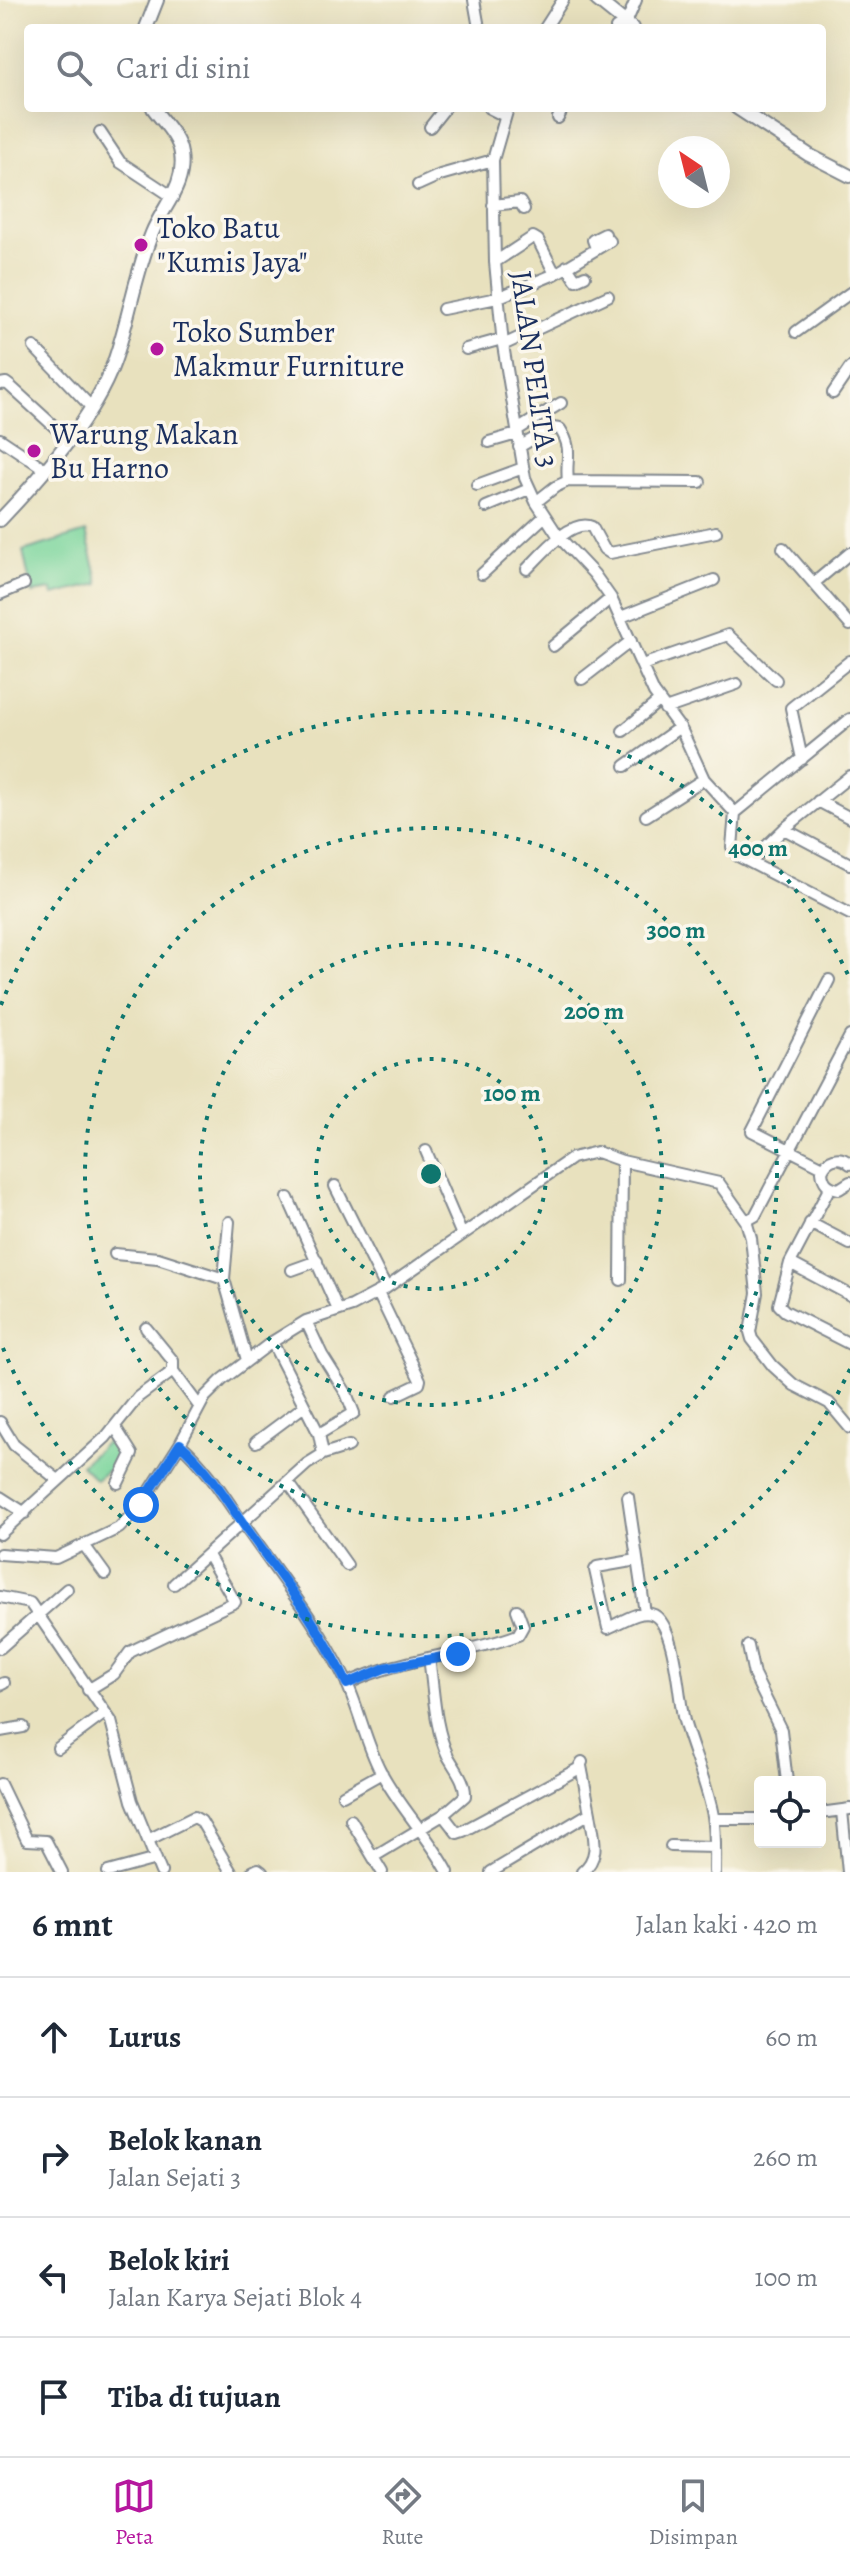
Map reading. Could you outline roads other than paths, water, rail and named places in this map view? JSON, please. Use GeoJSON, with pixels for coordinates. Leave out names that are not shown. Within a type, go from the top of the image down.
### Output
{"type":"FeatureCollection","features":[{"type":"Feature","properties":{"kind":"main road"},"geometry":{"type":"LineString","coordinates":[[148,24],[157,0]]}},
{"type":"Feature","properties":{"kind":"main road"},"geometry":{"type":"LineString","coordinates":[[597,0],[623,24]]}},
{"type":"Feature","properties":{"kind":"main road"},"geometry":{"type":"LineString","coordinates":[[0,520],[45,469],[92,408],[115,360],[151,234],[173,197],[182,169],[176,139],[156,112]]}},
{"type":"Feature","properties":{"kind":"main road"},"geometry":{"type":"LineString","coordinates":[[743,112],[809,155],[850,176]]}},
{"type":"Feature","properties":{"kind":"street"},"geometry":{"type":"LineString","coordinates":[[474,0],[478,24]]}},
{"type":"Feature","properties":{"kind":"street"},"geometry":{"type":"LineString","coordinates":[[548,24],[563,0]]}},
{"type":"Feature","properties":{"kind":"street"},"geometry":{"type":"LineString","coordinates":[[626,24],[636,0]]}},
{"type":"Feature","properties":{"kind":"street"},"geometry":{"type":"LineString","coordinates":[[430,127],[442,112]]}},
{"type":"Feature","properties":{"kind":"street","name":"JALAN PELITA 3"},"geometry":{"type":"LineString","coordinates":[[506,112],[493,160],[497,298],[519,447],[529,489],[559,537],[594,574],[611,598],[662,705],[680,727],[704,779],[735,813]]}},
{"type":"Feature","properties":{"kind":"street"},"geometry":{"type":"LineString","coordinates":[[100,132],[120,162],[173,197]]}},
{"type":"Feature","properties":{"kind":"street"},"geometry":{"type":"LineString","coordinates":[[418,185],[440,175],[493,160]]}},
{"type":"Feature","properties":{"kind":"street"},"geometry":{"type":"LineString","coordinates":[[493,205],[517,200],[524,209]]}},
{"type":"Feature","properties":{"kind":"street"},"geometry":{"type":"LineString","coordinates":[[495,262],[533,237],[538,240],[555,274]]}},
{"type":"Feature","properties":{"kind":"street"},"geometry":{"type":"LineString","coordinates":[[443,309],[497,298],[555,274],[607,238]]}},
{"type":"Feature","properties":{"kind":"street"},"geometry":{"type":"LineString","coordinates":[[567,266],[576,280],[585,276]]}},
{"type":"Feature","properties":{"kind":"street"},"geometry":{"type":"LineString","coordinates":[[796,332],[850,293]]}},
{"type":"Feature","properties":{"kind":"street"},"geometry":{"type":"LineString","coordinates":[[466,349],[502,342],[608,296]]}},
{"type":"Feature","properties":{"kind":"street"},"geometry":{"type":"LineString","coordinates":[[34,347],[92,408]]}},
{"type":"Feature","properties":{"kind":"street"},"geometry":{"type":"LineString","coordinates":[[833,393],[850,368]]}},
{"type":"Feature","properties":{"kind":"street"},"geometry":{"type":"LineString","coordinates":[[0,384],[10,386],[68,439]]}},
{"type":"Feature","properties":{"kind":"street"},"geometry":{"type":"LineString","coordinates":[[489,442],[517,432],[561,403]]}},
{"type":"Feature","properties":{"kind":"street"},"geometry":{"type":"LineString","coordinates":[[519,447],[552,428],[560,429],[570,451],[566,467],[568,481]]}},
{"type":"Feature","properties":{"kind":"street"},"geometry":{"type":"LineString","coordinates":[[0,439],[45,469]]}},
{"type":"Feature","properties":{"kind":"street"},"geometry":{"type":"LineString","coordinates":[[477,485],[523,468]]}},
{"type":"Feature","properties":{"kind":"street"},"geometry":{"type":"LineString","coordinates":[[536,502],[568,481],[700,482]]}},
{"type":"Feature","properties":{"kind":"street"},"geometry":{"type":"LineString","coordinates":[[486,507],[529,489]]}},
{"type":"Feature","properties":{"kind":"street"},"geometry":{"type":"LineString","coordinates":[[482,574],[545,516]]}},
{"type":"Feature","properties":{"kind":"street"},"geometry":{"type":"LineString","coordinates":[[527,569],[559,537],[587,525],[592,527],[607,552],[615,553],[716,532]]}},
{"type":"Feature","properties":{"kind":"street"},"geometry":{"type":"LineString","coordinates":[[783,548],[814,583],[846,612],[850,625]]}},
{"type":"Feature","properties":{"kind":"street"},"geometry":{"type":"LineString","coordinates":[[814,583],[850,553]]}},
{"type":"Feature","properties":{"kind":"street"},"geometry":{"type":"LineString","coordinates":[[621,617],[714,580]]}},
{"type":"Feature","properties":{"kind":"street"},"geometry":{"type":"LineString","coordinates":[[0,594],[24,584]]}},
{"type":"Feature","properties":{"kind":"street"},"geometry":{"type":"LineString","coordinates":[[553,646],[611,598]]}},
{"type":"Feature","properties":{"kind":"street"},"geometry":{"type":"LineString","coordinates":[[642,665],[728,635],[776,680]]}},
{"type":"Feature","properties":{"kind":"street"},"geometry":{"type":"LineString","coordinates":[[582,679],[631,641]]}},
{"type":"Feature","properties":{"kind":"street"},"geometry":{"type":"LineString","coordinates":[[802,759],[791,708],[850,661]]}},
{"type":"Feature","properties":{"kind":"street"},"geometry":{"type":"LineString","coordinates":[[623,731],[662,705],[737,684]]}},
{"type":"Feature","properties":{"kind":"street"},"geometry":{"type":"LineString","coordinates":[[850,719],[735,813],[733,849],[738,856],[850,914]]}},
{"type":"Feature","properties":{"kind":"street"},"geometry":{"type":"LineString","coordinates":[[625,766],[680,727]]}},
{"type":"Feature","properties":{"kind":"street"},"geometry":{"type":"LineString","coordinates":[[750,862],[784,829],[850,776]]}},
{"type":"Feature","properties":{"kind":"street"},"geometry":{"type":"LineString","coordinates":[[646,816],[704,779]]}},
{"type":"Feature","properties":{"kind":"street"},"geometry":{"type":"LineString","coordinates":[[818,801],[850,818]]}},
{"type":"Feature","properties":{"kind":"street"},"geometry":{"type":"LineString","coordinates":[[784,829],[850,864]]}},
{"type":"Feature","properties":{"kind":"street"},"geometry":{"type":"LineString","coordinates":[[823,1167],[752,1131],[829,980]]}},
{"type":"Feature","properties":{"kind":"street"},"geometry":{"type":"LineString","coordinates":[[746,1221],[755,1216],[850,1036]]}},
{"type":"Feature","properties":{"kind":"street"},"geometry":{"type":"LineString","coordinates":[[426,1151],[462,1235]]}},
{"type":"Feature","properties":{"kind":"street"},"geometry":{"type":"LineString","coordinates":[[0,1554],[56,1558],[119,1528],[141,1505],[180,1444],[199,1406],[214,1388],[247,1360],[306,1321],[382,1290],[572,1158],[597,1152],[622,1161],[716,1181],[746,1221],[751,1238],[757,1293],[750,1332],[752,1339],[773,1366],[794,1385],[829,1403],[850,1428]]}},
{"type":"Feature","properties":{"kind":"street"},"geometry":{"type":"LineString","coordinates":[[849,1159],[834,1158],[823,1167],[822,1177],[830,1187],[839,1189],[849,1184]]}},
{"type":"Feature","properties":{"kind":"street"},"geometry":{"type":"LineString","coordinates":[[621,1280],[622,1161]]}},
{"type":"Feature","properties":{"kind":"street"},"geometry":{"type":"LineString","coordinates":[[335,1186],[420,1380],[419,1384],[394,1396]]}},
{"type":"Feature","properties":{"kind":"street"},"geometry":{"type":"LineString","coordinates":[[830,1187],[790,1263],[779,1300],[785,1311],[850,1344]]}},
{"type":"Feature","properties":{"kind":"street"},"geometry":{"type":"LineString","coordinates":[[288,1198],[338,1310]]}},
{"type":"Feature","properties":{"kind":"street"},"geometry":{"type":"LineString","coordinates":[[229,1222],[224,1279],[247,1360]]}},
{"type":"Feature","properties":{"kind":"street"},"geometry":{"type":"LineString","coordinates":[[810,1223],[850,1244]]}},
{"type":"Feature","properties":{"kind":"street"},"geometry":{"type":"LineString","coordinates":[[115,1254],[158,1258],[224,1279]]}},
{"type":"Feature","properties":{"kind":"street"},"geometry":{"type":"LineString","coordinates":[[292,1270],[317,1261]]}},
{"type":"Feature","properties":{"kind":"street"},"geometry":{"type":"LineString","coordinates":[[790,1263],[850,1295]]}},
{"type":"Feature","properties":{"kind":"street"},"geometry":{"type":"LineString","coordinates":[[306,1321],[354,1413],[319,1434]]}},
{"type":"Feature","properties":{"kind":"street"},"geometry":{"type":"LineString","coordinates":[[146,1328],[173,1361],[173,1371],[199,1406]]}},
{"type":"Feature","properties":{"kind":"street"},"geometry":{"type":"LineString","coordinates":[[272,1342],[319,1434],[323,1454]]}},
{"type":"Feature","properties":{"kind":"street"},"geometry":{"type":"LineString","coordinates":[[0,1534],[115,1427],[138,1397],[173,1371]]}},
{"type":"Feature","properties":{"kind":"street"},"geometry":{"type":"LineString","coordinates":[[256,1442],[303,1407]]}},
{"type":"Feature","properties":{"kind":"street"},"geometry":{"type":"LineString","coordinates":[[0,1422],[4,1442],[58,1480]]}},
{"type":"Feature","properties":{"kind":"street"},"geometry":{"type":"LineString","coordinates":[[115,1427],[132,1454],[118,1483]]}},
{"type":"Feature","properties":{"kind":"street"},"geometry":{"type":"LineString","coordinates":[[180,1444],[210,1473],[320,1631],[347,1684],[382,1773],[418,1829],[437,1851],[448,1872]]}},
{"type":"Feature","properties":{"kind":"street"},"geometry":{"type":"LineString","coordinates":[[174,1584],[241,1521],[323,1454],[349,1446]]}},
{"type":"Feature","properties":{"kind":"street"},"geometry":{"type":"LineString","coordinates":[[288,1482],[347,1565]]}},
{"type":"Feature","properties":{"kind":"street"},"geometry":{"type":"LineString","coordinates":[[0,1497],[25,1513]]}},
{"type":"Feature","properties":{"kind":"street"},"geometry":{"type":"LineString","coordinates":[[628,1497],[645,1613]]}},
{"type":"Feature","properties":{"kind":"street"},"geometry":{"type":"LineString","coordinates":[[84,1545],[105,1574]]}},
{"type":"Feature","properties":{"kind":"street"},"geometry":{"type":"LineString","coordinates":[[88,1690],[114,1674],[130,1652],[235,1602],[208,1555]]}},
{"type":"Feature","properties":{"kind":"street"},"geometry":{"type":"LineString","coordinates":[[637,1560],[597,1567],[595,1570],[608,1628],[645,1613],[663,1622],[684,1720],[704,1776],[714,1819],[715,1872]]}},
{"type":"Feature","properties":{"kind":"street"},"geometry":{"type":"LineString","coordinates":[[0,1648],[67,1589]]}},
{"type":"Feature","properties":{"kind":"street"},"geometry":{"type":"LineString","coordinates":[[0,1597],[27,1601],[113,1726],[132,1801],[161,1872]]}},
{"type":"Feature","properties":{"kind":"street"},"geometry":{"type":"LineString","coordinates":[[347,1684],[370,1673],[458,1654],[518,1635],[523,1626],[517,1610]]}},
{"type":"Feature","properties":{"kind":"street"},"geometry":{"type":"LineString","coordinates":[[748,1646],[754,1675],[781,1730],[786,1776]]}},
{"type":"Feature","properties":{"kind":"street"},"geometry":{"type":"LineString","coordinates":[[373,1857],[443,1815],[465,1796],[466,1788],[447,1754],[440,1732],[429,1658]]}},
{"type":"Feature","properties":{"kind":"street"},"geometry":{"type":"LineString","coordinates":[[58,1748],[105,1713]]}},
{"type":"Feature","properties":{"kind":"street"},"geometry":{"type":"LineString","coordinates":[[0,1731],[23,1727]]}},
{"type":"Feature","properties":{"kind":"street"},"geometry":{"type":"LineString","coordinates":[[443,1815],[454,1831],[463,1831],[581,1764],[596,1851],[593,1861],[582,1872]]}},
{"type":"Feature","properties":{"kind":"street"},"geometry":{"type":"LineString","coordinates":[[343,1795],[382,1773]]}},
{"type":"Feature","properties":{"kind":"street"},"geometry":{"type":"LineString","coordinates":[[0,1784],[27,1840],[46,1841],[62,1872]]}},
{"type":"Feature","properties":{"kind":"street"},"geometry":{"type":"LineString","coordinates":[[826,1812],[846,1810],[848,1872]]}},
{"type":"Feature","properties":{"kind":"street"},"geometry":{"type":"LineString","coordinates":[[491,1872],[590,1813]]}},
{"type":"Feature","properties":{"kind":"street"},"geometry":{"type":"LineString","coordinates":[[148,1840],[194,1817],[201,1821],[231,1872]]}},
{"type":"Feature","properties":{"kind":"street"},"geometry":{"type":"LineString","coordinates":[[714,1819],[754,1819]]}},
{"type":"Feature","properties":{"kind":"street"},"geometry":{"type":"LineString","coordinates":[[351,1820],[382,1872]]}},
{"type":"Feature","properties":{"kind":"street"},"geometry":{"type":"LineString","coordinates":[[671,1846],[715,1847]]}},
{"type":"Feature","properties":{"kind":"street"},"geometry":{"type":"LineString","coordinates":[[108,1872],[156,1859]]}},
{"type":"Feature","properties":{"kind":"street"},"geometry":{"type":"LineString","coordinates":[[252,1872],[258,1869],[262,1872]]}},
{"type":"Feature","properties":{"kind":"place","name":"Toko Batu \"Kumis Jaya\""},"geometry":{"type":"Point","coordinates":[141,245]}},
{"type":"Feature","properties":{"kind":"place","name":"Toko Sumber Makmur Furniture"},"geometry":{"type":"Point","coordinates":[157,349]}},
{"type":"Feature","properties":{"kind":"place","name":"Warung Makan Bu Harno"},"geometry":{"type":"Point","coordinates":[34,451]}}]}
